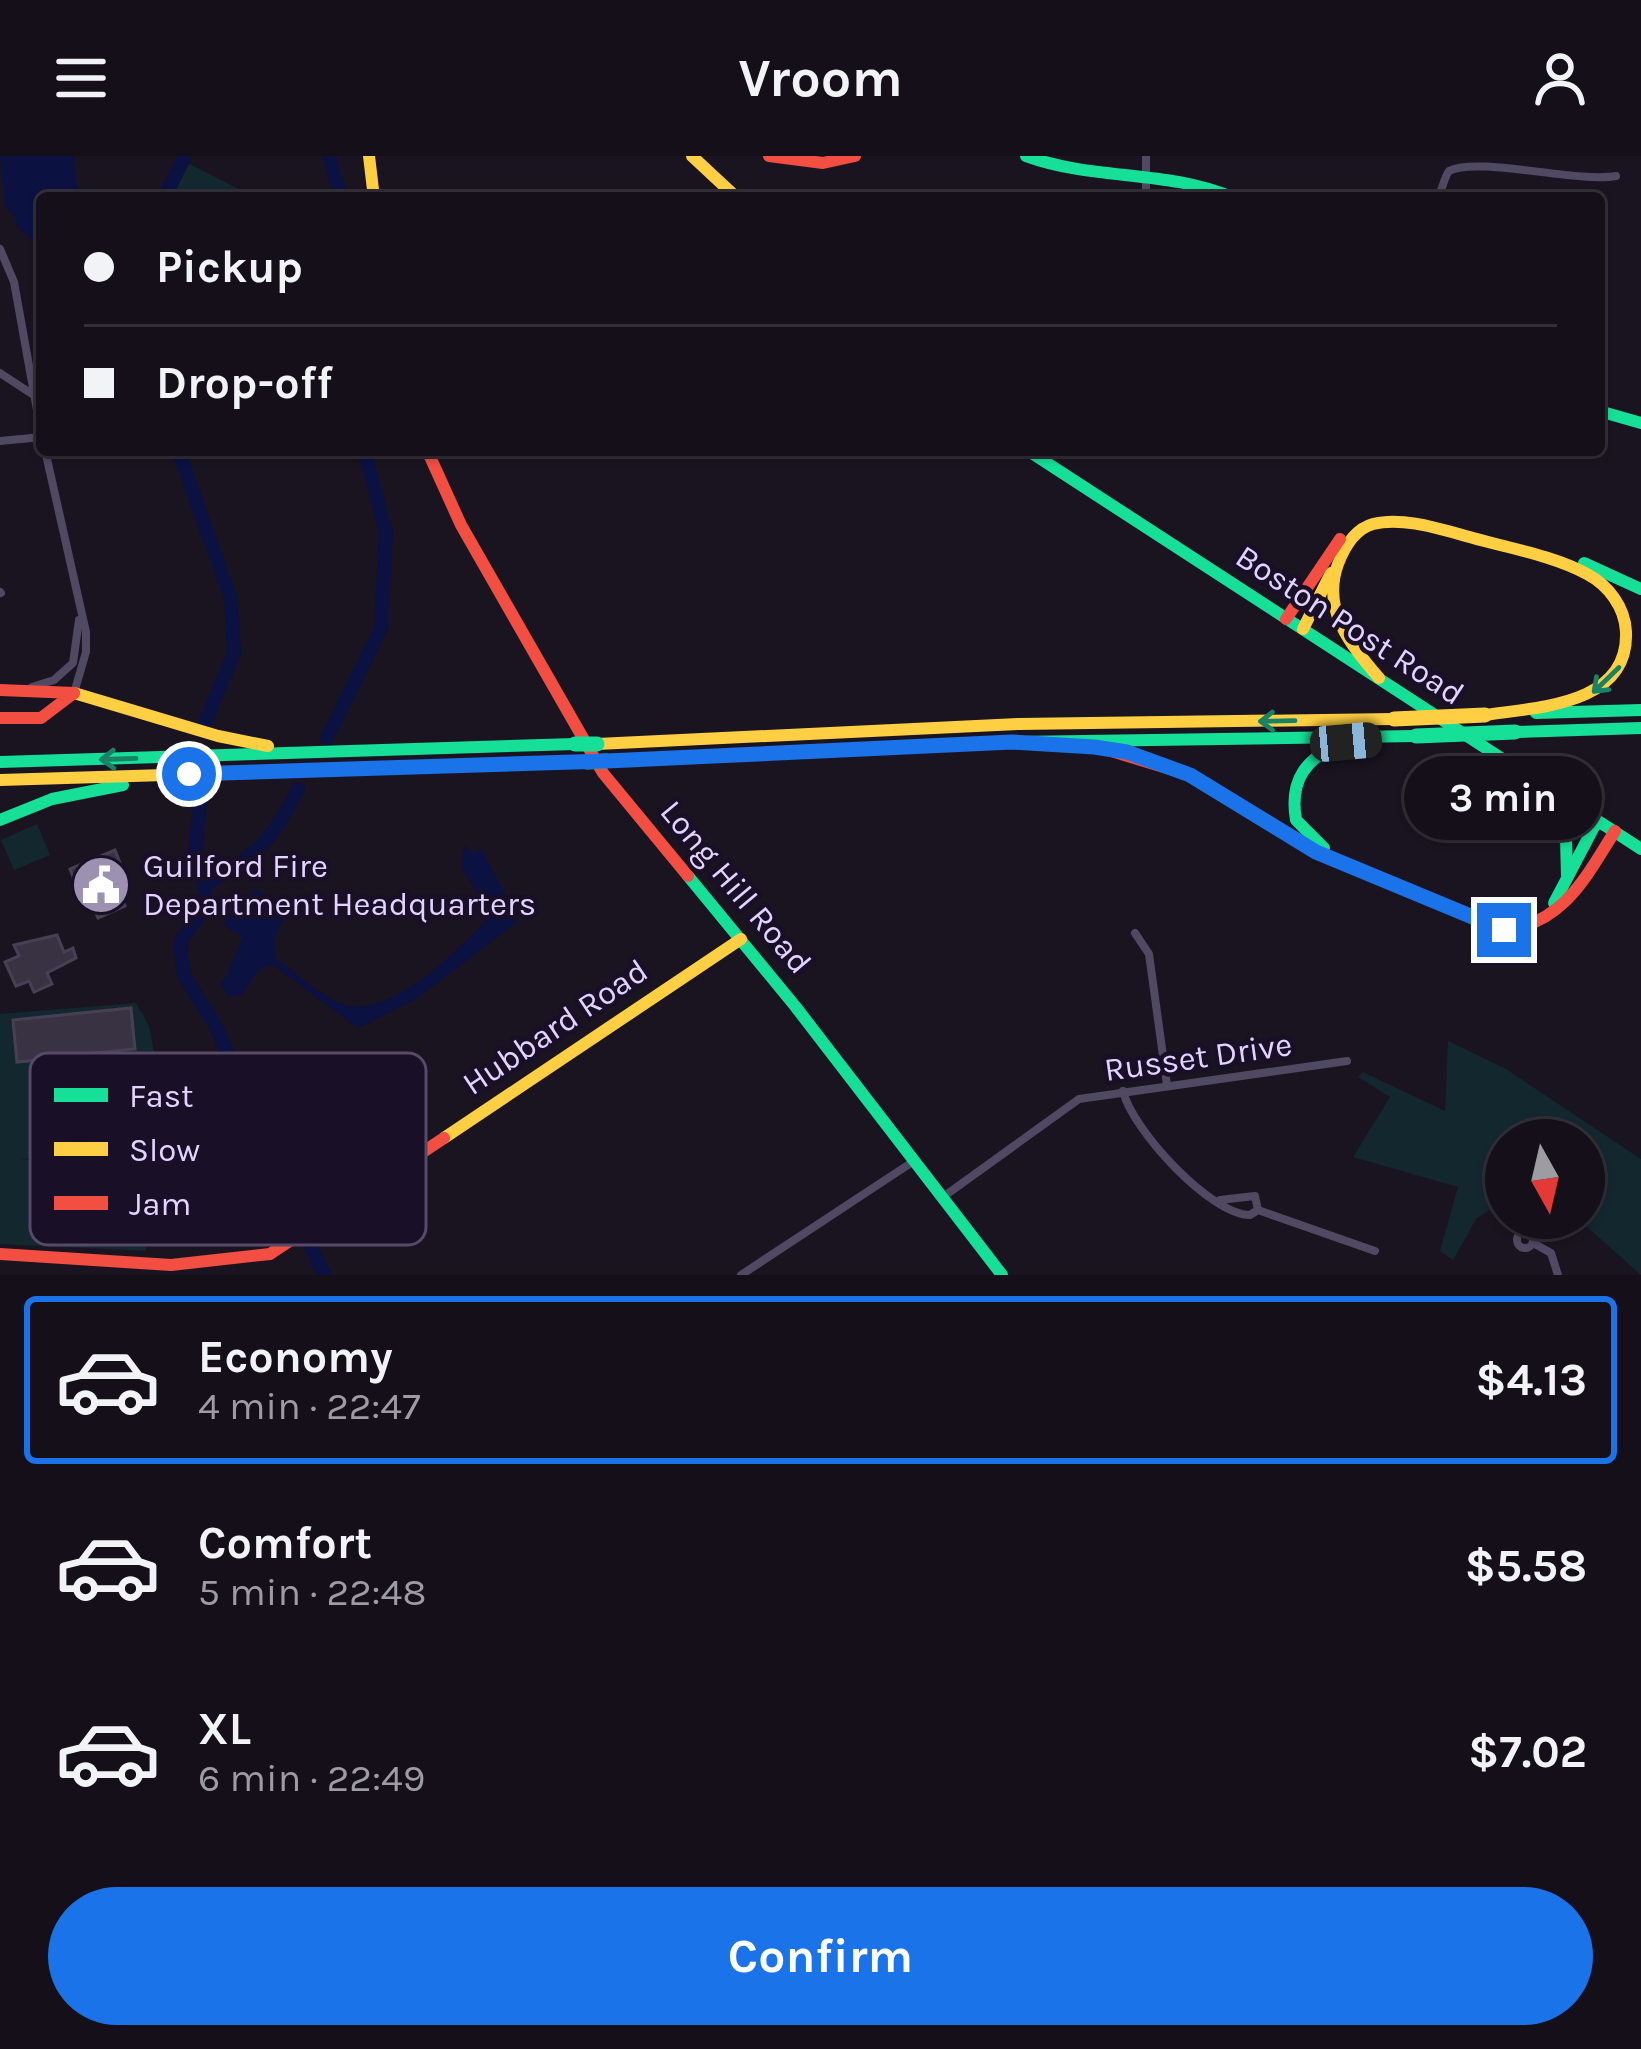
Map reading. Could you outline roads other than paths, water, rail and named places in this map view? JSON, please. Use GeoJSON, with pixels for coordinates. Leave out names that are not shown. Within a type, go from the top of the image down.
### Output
{"type":"FeatureCollection","features":[{"type":"Feature","properties":{"kind":"main road"},"geometry":{"type":"LineString","coordinates":[[369,156],[373,192]]}},
{"type":"Feature","properties":{"kind":"main road"},"geometry":{"type":"LineString","coordinates":[[692,156],[731,192]]}},
{"type":"Feature","properties":{"kind":"main road"},"geometry":{"type":"LineString","coordinates":[[769,156],[815,164],[839,163],[856,156]]}},
{"type":"Feature","properties":{"kind":"main road"},"geometry":{"type":"LineString","coordinates":[[1027,156],[1064,166],[1146,157],[1211,177],[1227,192]]}},
{"type":"Feature","properties":{"kind":"main road"},"geometry":{"type":"LineString","coordinates":[[1605,413],[1641,423]]}},
{"type":"Feature","properties":{"kind":"main road","name":"Long Hill Road"},"geometry":{"type":"LineString","coordinates":[[430,456],[461,525],[603,773],[740,939],[1002,1275]]}},
{"type":"Feature","properties":{"kind":"main road","name":"Boston Post Road"},"geometry":{"type":"LineString","coordinates":[[1036,456],[1641,849]]}},
{"type":"Feature","properties":{"kind":"main road"},"geometry":{"type":"LineString","coordinates":[[1286,619],[1341,538],[1356,524],[1390,513],[1596,566],[1641,589]]}},
{"type":"Feature","properties":{"kind":"main road"},"geometry":{"type":"LineString","coordinates":[[1303,629],[1344,549],[1372,524],[1408,523],[1582,571],[1613,594],[1624,615],[1628,639],[1622,664],[1610,683],[1591,695],[1485,715]]}},
{"type":"Feature","properties":{"kind":"main road"},"geometry":{"type":"LineString","coordinates":[[1344,549],[1331,582],[1333,607],[1340,632],[1379,678]]}},
{"type":"Feature","properties":{"kind":"main road"},"geometry":{"type":"LineString","coordinates":[[0,690],[74,693],[113,701],[228,742],[361,751]]}},
{"type":"Feature","properties":{"kind":"main road"},"geometry":{"type":"LineString","coordinates":[[0,718],[41,718],[74,693]]}},
{"type":"Feature","properties":{"kind":"main road"},"geometry":{"type":"LineString","coordinates":[[0,762],[597,744],[1018,724],[1641,710]]}},
{"type":"Feature","properties":{"kind":"main road"},"geometry":{"type":"LineString","coordinates":[[0,780],[587,762],[1012,742],[1641,728]]}},
{"type":"Feature","properties":{"kind":"main road"},"geometry":{"type":"LineString","coordinates":[[1416,736],[1346,742],[1321,750],[1304,764],[1292,803],[1306,835],[1324,848],[1509,924],[1530,921],[1547,911],[1562,893],[1597,821]]}},
{"type":"Feature","properties":{"kind":"main road"},"geometry":{"type":"LineString","coordinates":[[1012,742],[1094,747],[1160,763],[1214,788],[1316,852],[1504,930],[1524,931],[1557,914],[1615,831]]}},
{"type":"Feature","properties":{"kind":"main road"},"geometry":{"type":"LineString","coordinates":[[0,820],[80,791],[236,772]]}},
{"type":"Feature","properties":{"kind":"main road"},"geometry":{"type":"LineString","coordinates":[[1534,781],[1566,838],[1568,874],[1562,893]]}},
{"type":"Feature","properties":{"kind":"main road","name":"Hubbard Road"},"geometry":{"type":"LineString","coordinates":[[426,1152],[740,939]]}},
{"type":"Feature","properties":{"kind":"main road","name":"Hubbard Road"},"geometry":{"type":"LineString","coordinates":[[0,1254],[193,1272],[232,1266],[288,1245]]}},
{"type":"Feature","properties":{"kind":"street"},"geometry":{"type":"LineString","coordinates":[[1146,157],[1146,192]]}},
{"type":"Feature","properties":{"kind":"street"},"geometry":{"type":"LineString","coordinates":[[1441,192],[1450,170],[1468,159],[1548,164],[1597,180],[1616,176]]}},
{"type":"Feature","properties":{"kind":"street"},"geometry":{"type":"LineString","coordinates":[[0,249],[14,282],[36,412]]}},
{"type":"Feature","properties":{"kind":"street"},"geometry":{"type":"LineString","coordinates":[[0,373],[32,394]]}},
{"type":"Feature","properties":{"kind":"street"},"geometry":{"type":"LineString","coordinates":[[0,441],[36,438]]}},
{"type":"Feature","properties":{"kind":"street"},"geometry":{"type":"LineString","coordinates":[[46,456],[86,645],[74,693]]}},
{"type":"Feature","properties":{"kind":"street"},"geometry":{"type":"LineString","coordinates":[[20,690],[54,680],[75,660],[80,606]]}},
{"type":"Feature","properties":{"kind":"street"},"geometry":{"type":"LineString","coordinates":[[1135,933],[1149,954],[1166,1085]]}},
{"type":"Feature","properties":{"kind":"street","name":"Russet Drive"},"geometry":{"type":"LineString","coordinates":[[943,1196],[1079,1099],[1347,1061]]}},
{"type":"Feature","properties":{"kind":"street"},"geometry":{"type":"LineString","coordinates":[[1123,1090],[1136,1118],[1169,1162],[1230,1212],[1242,1216],[1258,1210],[1375,1251]]}},
{"type":"Feature","properties":{"kind":"street"},"geometry":{"type":"LineString","coordinates":[[741,1275],[915,1160]]}},
{"type":"Feature","properties":{"kind":"street"},"geometry":{"type":"LineString","coordinates":[[1220,1200],[1255,1196],[1258,1210]]}},
{"type":"Feature","properties":{"kind":"street"},"geometry":{"type":"LineString","coordinates":[[1533,1243],[1551,1253],[1558,1275]]}},
{"type":"Feature","properties":{"kind":"waterway"},"geometry":{"type":"LineString","coordinates":[[167,192],[185,156]]}},
{"type":"Feature","properties":{"kind":"waterway"},"geometry":{"type":"LineString","coordinates":[[329,156],[339,192]]}},
{"type":"Feature","properties":{"kind":"waterway"},"geometry":{"type":"LineString","coordinates":[[180,456],[231,599],[234,653],[205,723]]}},
{"type":"Feature","properties":{"kind":"waterway"},"geometry":{"type":"LineString","coordinates":[[327,738],[381,628],[386,532],[366,456]]}},
{"type":"Feature","properties":{"kind":"waterway"},"geometry":{"type":"LineString","coordinates":[[205,885],[260,846],[298,789]]}},
{"type":"Feature","properties":{"kind":"waterway"},"geometry":{"type":"LineString","coordinates":[[201,791],[194,865],[205,885]]}},
{"type":"Feature","properties":{"kind":"waterway"},"geometry":{"type":"LineString","coordinates":[[205,885],[206,906],[180,942],[184,976],[227,1053]]}},
{"type":"Feature","properties":{"kind":"waterway"},"geometry":{"type":"LineString","coordinates":[[310,1245],[324,1275]]}},
{"type":"Feature","properties":{"kind":"place","name":"Guilford Fire Department Headquarters"},"geometry":{"type":"Point","coordinates":[101,885]}}]}
